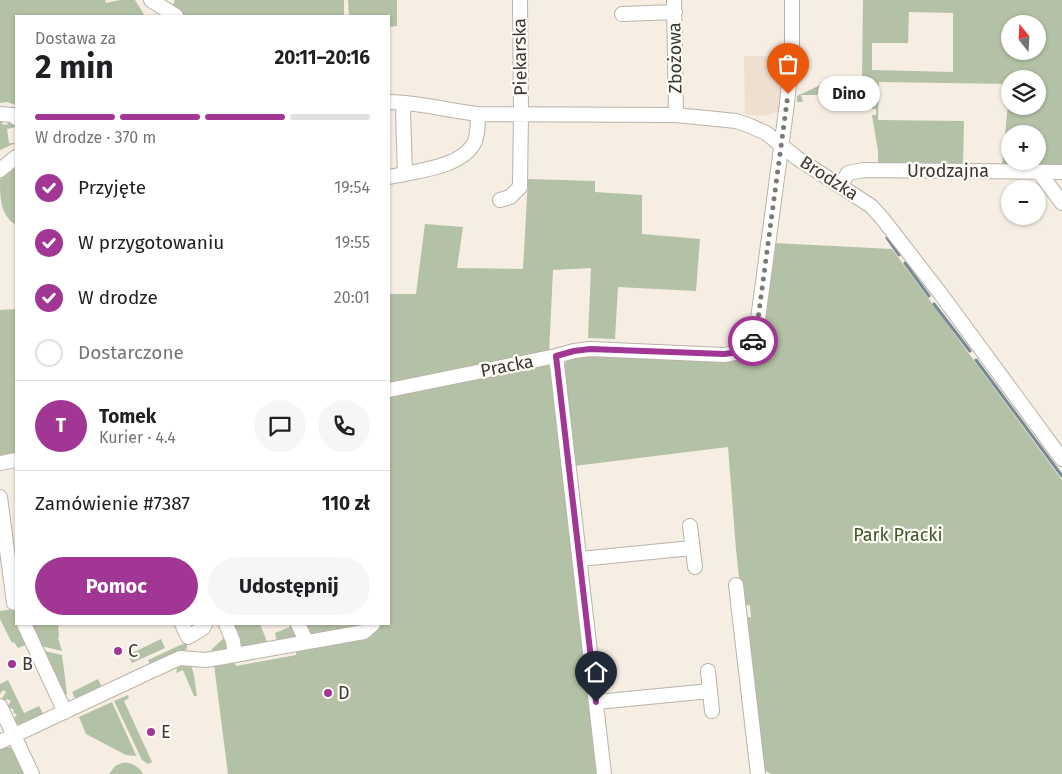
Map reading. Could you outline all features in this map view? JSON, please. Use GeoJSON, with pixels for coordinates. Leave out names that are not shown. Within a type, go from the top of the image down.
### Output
{"type":"FeatureCollection","features":[{"type":"Feature","properties":{"kind":"street"},"geometry":{"type":"LineString","coordinates":[[151,0],[174,15]]}},
{"type":"Feature","properties":{"kind":"street","name":"Piekarska"},"geometry":{"type":"LineString","coordinates":[[500,200],[510,197],[520,187],[520,0]]}},
{"type":"Feature","properties":{"kind":"street"},"geometry":{"type":"LineString","coordinates":[[782,146],[792,59],[792,0]]}},
{"type":"Feature","properties":{"kind":"street"},"geometry":{"type":"LineString","coordinates":[[622,14],[674,6]]}},
{"type":"Feature","properties":{"kind":"street","name":"Zbożowa"},"geometry":{"type":"LineString","coordinates":[[674,6],[676,115]]}},
{"type":"Feature","properties":{"kind":"street","name":"Brodzka"},"geometry":{"type":"LineString","coordinates":[[390,102],[405,102],[455,112],[478,114],[676,115],[736,121],[758,129],[797,158],[871,206],[895,233],[1062,459]]}},
{"type":"Feature","properties":{"kind":"street"},"geometry":{"type":"LineString","coordinates":[[405,102],[403,113],[405,173]]}},
{"type":"Feature","properties":{"kind":"street"},"geometry":{"type":"LineString","coordinates":[[0,114],[13,115],[15,117]]}},
{"type":"Feature","properties":{"kind":"street"},"geometry":{"type":"LineString","coordinates":[[390,177],[446,164],[461,158],[471,148],[476,139],[478,114]]}},
{"type":"Feature","properties":{"kind":"street","name":"Pracka"},"geometry":{"type":"LineString","coordinates":[[390,390],[574,351],[597,349],[724,354],[740,352],[751,347],[756,334],[782,146]]}},
{"type":"Feature","properties":{"kind":"street"},"geometry":{"type":"LineString","coordinates":[[0,170],[15,158]]}},
{"type":"Feature","properties":{"kind":"street","name":"Urodzajna"},"geometry":{"type":"LineString","coordinates":[[841,185],[848,173],[864,170],[1062,172]]}},
{"type":"Feature","properties":{"kind":"street"},"geometry":{"type":"LineString","coordinates":[[1039,172],[1062,203]]}},
{"type":"Feature","properties":{"kind":"street"},"geometry":{"type":"LineString","coordinates":[[556,356],[604,774]]}},
{"type":"Feature","properties":{"kind":"street"},"geometry":{"type":"LineString","coordinates":[[0,463],[15,460]]}},
{"type":"Feature","properties":{"kind":"street"},"geometry":{"type":"LineString","coordinates":[[0,497],[10,604]]}},
{"type":"Feature","properties":{"kind":"street"},"geometry":{"type":"LineString","coordinates":[[690,526],[694,567]]}},
{"type":"Feature","properties":{"kind":"street"},"geometry":{"type":"LineString","coordinates":[[580,560],[692,548]]}},
{"type":"Feature","properties":{"kind":"street"},"geometry":{"type":"LineString","coordinates":[[736,585],[758,774]]}},
{"type":"Feature","properties":{"kind":"street"},"geometry":{"type":"LineString","coordinates":[[24,625],[65,712]]}},
{"type":"Feature","properties":{"kind":"street"},"geometry":{"type":"LineString","coordinates":[[182,625],[193,648],[193,659]]}},
{"type":"Feature","properties":{"kind":"street"},"geometry":{"type":"LineString","coordinates":[[188,637],[203,628],[204,625]]}},
{"type":"Feature","properties":{"kind":"street"},"geometry":{"type":"LineString","coordinates":[[226,625],[233,641],[235,655]]}},
{"type":"Feature","properties":{"kind":"street"},"geometry":{"type":"LineString","coordinates":[[298,625],[306,641]]}},
{"type":"Feature","properties":{"kind":"street"},"geometry":{"type":"LineString","coordinates":[[0,742],[180,658],[206,660],[364,632],[372,625]]}},
{"type":"Feature","properties":{"kind":"street"},"geometry":{"type":"LineString","coordinates":[[708,671],[712,711]]}},
{"type":"Feature","properties":{"kind":"street"},"geometry":{"type":"LineString","coordinates":[[596,702],[710,691]]}},
{"type":"Feature","properties":{"kind":"street"},"geometry":{"type":"LineString","coordinates":[[0,706],[32,774]]}},
{"type":"Feature","properties":{"kind":"shaded area"},"geometry":{"type":"Polygon","coordinates":[[[744,56],[782,56],[779,112],[763,116],[745,114],[744,56]]]}},
{"type":"Feature","properties":{"kind":"green space"},"geometry":{"type":"Polygon","coordinates":[[[0,0],[105,0],[106,3],[120,0],[135,0],[144,15],[15,15],[15,105],[7,102],[0,103],[0,0]]]}},
{"type":"Feature","properties":{"kind":"green space"},"geometry":{"type":"Polygon","coordinates":[[[175,0],[344,0],[344,15],[169,15],[175,0]]]}},
{"type":"Feature","properties":{"kind":"green space"},"geometry":{"type":"Polygon","coordinates":[[[348,0],[397,0],[397,26],[390,27],[390,15],[349,15],[348,0]]]}},
{"type":"Feature","properties":{"kind":"green space"},"geometry":{"type":"Polygon","coordinates":[[[863,0],[1062,0],[1062,166],[1046,166],[1046,125],[1006,125],[1007,115],[1046,115],[1046,70],[1001,70],[1001,84],[879,82],[878,120],[964,121],[963,169],[878,168],[878,151],[872,115],[876,115],[876,109],[872,109],[872,88],[828,87],[819,91],[819,95],[801,95],[803,102],[797,102],[797,96],[829,81],[862,81],[863,0]],[[909,12],[908,43],[872,43],[872,70],[953,72],[953,13],[909,12]]]}},
{"type":"Feature","properties":{"kind":"green space"},"geometry":{"type":"Polygon","coordinates":[[[8,121],[15,126],[7,129],[9,143],[15,143],[0,150],[0,122],[7,125],[8,121]]]}},
{"type":"Feature","properties":{"kind":"green space"},"geometry":{"type":"Polygon","coordinates":[[[15,167],[15,224],[7,216],[2,205],[0,179],[15,167]]]}},
{"type":"Feature","properties":{"kind":"green space"},"geometry":{"type":"Polygon","coordinates":[[[528,179],[595,181],[595,192],[642,195],[642,234],[700,239],[696,291],[618,287],[615,339],[588,338],[591,268],[553,270],[549,354],[390,384],[390,294],[416,294],[425,224],[463,227],[457,268],[523,269],[528,179]]]}},
{"type":"Feature","properties":{"kind":"green space","name":"Park Pracki"},"geometry":{"type":"Polygon","coordinates":[[[774,243],[892,249],[1062,480],[1062,774],[771,774],[761,768],[743,618],[751,617],[750,605],[742,606],[728,447],[574,466],[562,368],[566,362],[573,357],[583,354],[722,358],[752,356],[758,353],[774,243]]]}},
{"type":"Feature","properties":{"kind":"green space"},"geometry":{"type":"Polygon","coordinates":[[[15,309],[15,456],[0,459],[0,310],[15,309]]]}},
{"type":"Feature","properties":{"kind":"green space"},"geometry":{"type":"Polygon","coordinates":[[[542,363],[548,365],[552,372],[600,774],[228,774],[212,649],[224,638],[218,625],[260,625],[268,644],[277,643],[275,633],[290,627],[289,625],[390,625],[390,394],[542,363]],[[296,648],[233,660],[236,666],[296,655],[296,648]]]}},
{"type":"Feature","properties":{"kind":"green space"},"geometry":{"type":"Polygon","coordinates":[[[14,609],[15,625],[20,625],[28,644],[18,648],[14,642],[12,643],[0,619],[0,611],[14,609]]]}},
{"type":"Feature","properties":{"kind":"green space"},"geometry":{"type":"Polygon","coordinates":[[[29,625],[58,625],[58,638],[62,651],[37,645],[29,625]]]}},
{"type":"Feature","properties":{"kind":"green space"},"geometry":{"type":"Polygon","coordinates":[[[161,639],[165,648],[132,663],[128,655],[161,639]]]}},
{"type":"Feature","properties":{"kind":"green space"},"geometry":{"type":"Polygon","coordinates":[[[187,642],[187,648],[184,652],[151,667],[148,660],[187,642]]]}},
{"type":"Feature","properties":{"kind":"green space"},"geometry":{"type":"Polygon","coordinates":[[[40,650],[62,655],[67,694],[62,697],[40,650]]]}},
{"type":"Feature","properties":{"kind":"green space"},"geometry":{"type":"Polygon","coordinates":[[[178,664],[191,665],[197,696],[194,696],[183,670],[176,673],[178,664]]]}},
{"type":"Feature","properties":{"kind":"green space"},"geometry":{"type":"Polygon","coordinates":[[[98,679],[103,690],[77,702],[72,692],[98,679]]]}},
{"type":"Feature","properties":{"kind":"green space"},"geometry":{"type":"Polygon","coordinates":[[[8,680],[24,713],[39,706],[44,715],[20,725],[12,721],[17,715],[13,712],[14,710],[11,708],[7,714],[5,710],[11,701],[7,699],[3,705],[1,700],[6,692],[3,690],[0,694],[0,684],[8,680]]]}},
{"type":"Feature","properties":{"kind":"green space"},"geometry":{"type":"Polygon","coordinates":[[[128,695],[129,698],[124,701],[152,762],[148,764],[142,760],[114,701],[128,695]]]}},
{"type":"Feature","properties":{"kind":"green space"},"geometry":{"type":"Polygon","coordinates":[[[112,702],[137,756],[126,755],[86,734],[79,717],[112,702]]]}},
{"type":"Feature","properties":{"kind":"green space"},"geometry":{"type":"Polygon","coordinates":[[[5,747],[14,748],[28,774],[0,774],[0,749],[5,747]]]}},
{"type":"Feature","properties":{"kind":"green space"},"geometry":{"type":"Polygon","coordinates":[[[122,763],[134,765],[143,774],[109,774],[115,766],[122,763]]]}},
{"type":"Feature","properties":{"kind":"waterway"},"geometry":{"type":"LineString","coordinates":[[887,238],[899,255]]}},
{"type":"Feature","properties":{"kind":"waterway"},"geometry":{"type":"LineString","coordinates":[[905,263],[929,296]]}},
{"type":"Feature","properties":{"kind":"waterway"},"geometry":{"type":"LineString","coordinates":[[934,304],[970,351]]}},
{"type":"Feature","properties":{"kind":"waterway"},"geometry":{"type":"LineString","coordinates":[[976,360],[1062,476]]}},
{"type":"Feature","properties":{"kind":"way so far"},"geometry":{"type":"LineString","coordinates":[[753,341],[756,334],[788,94]]}},
{"type":"Feature","properties":{"kind":"place","name":"Dino"},"geometry":{"type":"Point","coordinates":[788,94]}},
{"type":"Feature","properties":{"kind":"place","name":"C"},"geometry":{"type":"Point","coordinates":[118,651]}},
{"type":"Feature","properties":{"kind":"place","name":"B"},"geometry":{"type":"Point","coordinates":[12,664]}},
{"type":"Feature","properties":{"kind":"place","name":"D"},"geometry":{"type":"Point","coordinates":[328,693]}},
{"type":"Feature","properties":{"kind":"place","name":"E"},"geometry":{"type":"Point","coordinates":[151,732]}},
{"type":"Feature","properties":{"kind":"route"},"geometry":{"type":"LineString","coordinates":[[596,702],[556,356],[590,349],[724,354],[740,352],[751,347],[753,341]]}}]}
